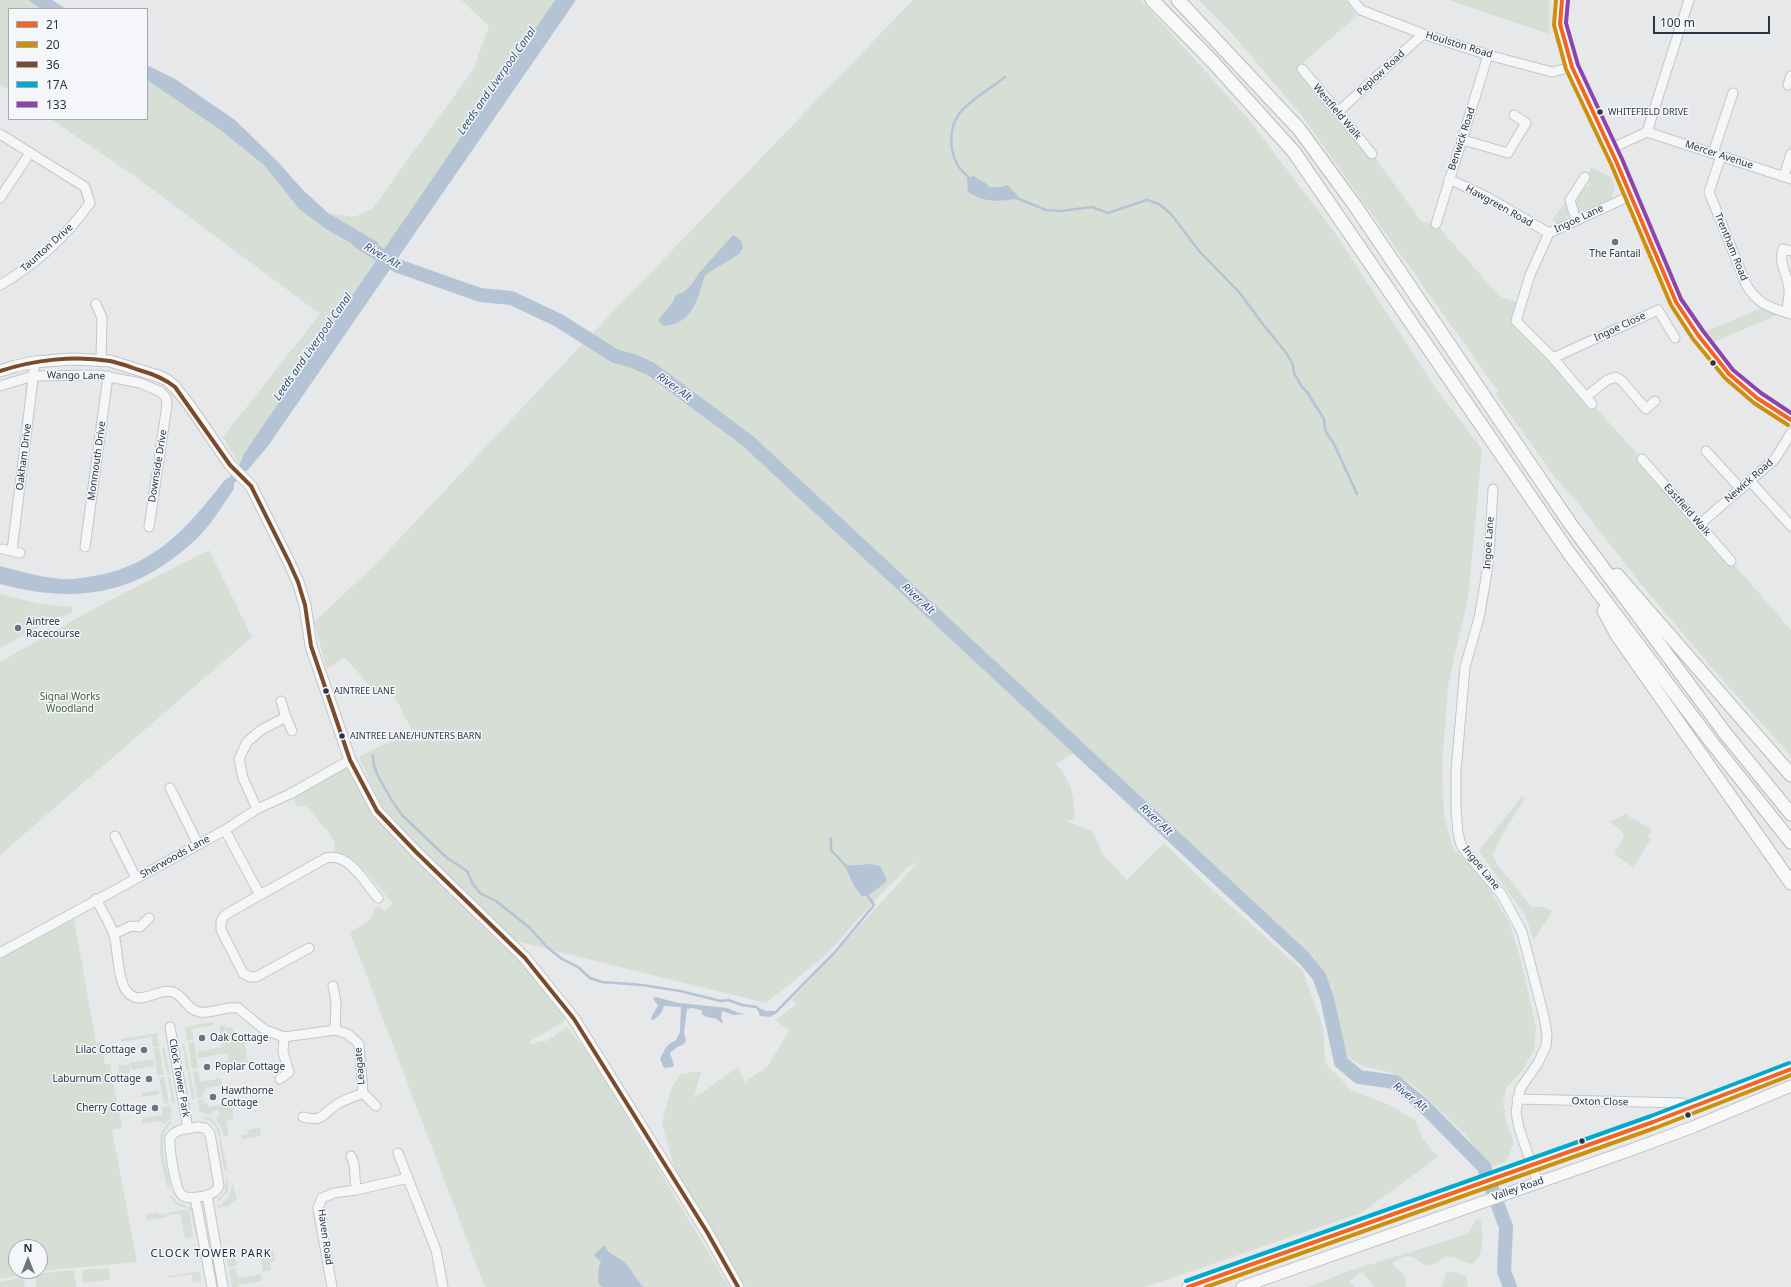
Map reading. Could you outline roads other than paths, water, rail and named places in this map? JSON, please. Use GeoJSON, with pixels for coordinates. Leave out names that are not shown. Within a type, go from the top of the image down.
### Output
{"type":"FeatureCollection","features":[{"type":"Feature","properties":{"kind":"highway"},"geometry":{"type":"LineString","coordinates":[[1152,0],[1213,62],[1294,152],[1569,553],[1713,744],[1791,842]]}},
{"type":"Feature","properties":{"kind":"highway"},"geometry":{"type":"LineString","coordinates":[[1178,0],[1299,129],[1356,207],[1569,522],[1725,733],[1791,814]]}},
{"type":"Feature","properties":{"kind":"highway"},"geometry":{"type":"LineString","coordinates":[[1569,522],[1630,588],[1791,775]]}},
{"type":"Feature","properties":{"kind":"highway"},"geometry":{"type":"LineString","coordinates":[[1569,553],[1618,635],[1791,883]]}},
{"type":"Feature","properties":{"kind":"main road"},"geometry":{"type":"LineString","coordinates":[[1562,0],[1560,24],[1572,67],[1610,149],[1676,302],[1698,335],[1729,374],[1756,398],[1791,420]]}},
{"type":"Feature","properties":{"kind":"main road","name":"Wango Lane"},"geometry":{"type":"LineString","coordinates":[[0,371],[35,362],[72,359],[101,360],[110,361],[167,380],[175,387],[192,409],[232,468],[251,486],[298,582],[305,605],[311,646],[350,760]]}},
{"type":"Feature","properties":{"kind":"main road"},"geometry":{"type":"LineString","coordinates":[[350,760],[377,811],[416,852],[525,958],[574,1019],[707,1232],[738,1287]]}},
{"type":"Feature","properties":{"kind":"main road","name":"Valley Road"},"geometry":{"type":"LineString","coordinates":[[1193,1286],[1679,1113],[1791,1069]]}},
{"type":"Feature","properties":{"kind":"main road","name":"Valley Road"},"geometry":{"type":"LineString","coordinates":[[1242,1287],[1693,1127],[1791,1086]]}},
{"type":"Feature","properties":{"kind":"street","name":"Houlston Road"},"geometry":{"type":"LineString","coordinates":[[1353,0],[1361,10],[1423,34],[1488,55],[1552,72],[1572,67]]}},
{"type":"Feature","properties":{"kind":"street"},"geometry":{"type":"LineString","coordinates":[[1610,149],[1647,132],[1689,0]]}},
{"type":"Feature","properties":{"kind":"street","name":"Peplow Road"},"geometry":{"type":"LineString","coordinates":[[1338,112],[1423,34]]}},
{"type":"Feature","properties":{"kind":"street","name":"Benwick Road"},"geometry":{"type":"LineString","coordinates":[[1436,224],[1488,55]]}},
{"type":"Feature","properties":{"kind":"street","name":"Westfield Walk"},"geometry":{"type":"LineString","coordinates":[[1302,70],[1372,154]]}},
{"type":"Feature","properties":{"kind":"street"},"geometry":{"type":"LineString","coordinates":[[1788,85],[1791,76]]}},
{"type":"Feature","properties":{"kind":"street","name":"Trentham Road"},"geometry":{"type":"LineString","coordinates":[[1733,93],[1717,154],[1710,192],[1746,284],[1753,296],[1766,306],[1789,313]]}},
{"type":"Feature","properties":{"kind":"street"},"geometry":{"type":"LineString","coordinates":[[1462,140],[1508,153],[1526,123],[1514,115]]}},
{"type":"Feature","properties":{"kind":"street","name":"Mercer Avenue"},"geometry":{"type":"LineString","coordinates":[[1647,132],[1788,177]]}},
{"type":"Feature","properties":{"kind":"street","name":"Taunton Drive"},"geometry":{"type":"LineString","coordinates":[[0,134],[86,187],[90,203],[74,224],[44,254],[13,278],[0,285]]}},
{"type":"Feature","properties":{"kind":"street"},"geometry":{"type":"LineString","coordinates":[[0,198],[30,153]]}},
{"type":"Feature","properties":{"kind":"street"},"geometry":{"type":"LineString","coordinates":[[1788,177],[1791,154]]}},
{"type":"Feature","properties":{"kind":"street"},"geometry":{"type":"LineString","coordinates":[[1576,220],[1570,200],[1585,177]]}},
{"type":"Feature","properties":{"kind":"street","name":"Hawgreen Road"},"geometry":{"type":"LineString","coordinates":[[1449,179],[1487,197],[1549,233]]}},
{"type":"Feature","properties":{"kind":"street","name":"Ingoe Lane"},"geometry":{"type":"LineString","coordinates":[[1553,358],[1516,321],[1530,275],[1549,233],[1630,196]]}},
{"type":"Feature","properties":{"kind":"street"},"geometry":{"type":"LineString","coordinates":[[1789,313],[1789,284],[1784,273],[1780,256],[1783,249],[1791,251]]}},
{"type":"Feature","properties":{"kind":"street"},"geometry":{"type":"LineString","coordinates":[[96,304],[102,318],[101,360]]}},
{"type":"Feature","properties":{"kind":"street","name":"Ingoe Close"},"geometry":{"type":"LineString","coordinates":[[1553,358],[1658,310],[1675,338]]}},
{"type":"Feature","properties":{"kind":"street"},"geometry":{"type":"LineString","coordinates":[[1553,358],[1589,401],[1607,380],[1616,377],[1622,381],[1646,409],[1655,401]]}},
{"type":"Feature","properties":{"kind":"street","name":"Oakham Drive"},"geometry":{"type":"LineString","coordinates":[[2,549],[16,552],[35,362]]}},
{"type":"Feature","properties":{"kind":"street","name":"Wango Lane"},"geometry":{"type":"LineString","coordinates":[[0,386],[33,376],[108,376],[140,383],[161,392],[166,398],[168,405]]}},
{"type":"Feature","properties":{"kind":"street","name":"Monmouth Drive"},"geometry":{"type":"LineString","coordinates":[[86,546],[108,376]]}},
{"type":"Feature","properties":{"kind":"street","name":"Downside Drive"},"geometry":{"type":"LineString","coordinates":[[149,527],[168,405]]}},
{"type":"Feature","properties":{"kind":"street","name":"Newick Road"},"geometry":{"type":"LineString","coordinates":[[1700,524],[1751,482],[1775,459],[1791,433]]}},
{"type":"Feature","properties":{"kind":"street"},"geometry":{"type":"LineString","coordinates":[[1706,451],[1741,489]]}},
{"type":"Feature","properties":{"kind":"street","name":"Eastfield Walk"},"geometry":{"type":"LineString","coordinates":[[1642,459],[1731,561]]}},
{"type":"Feature","properties":{"kind":"street"},"geometry":{"type":"LineString","coordinates":[[1751,482],[1791,526]]}},
{"type":"Feature","properties":{"kind":"street","name":"Ingoe Lane"},"geometry":{"type":"LineString","coordinates":[[1493,489],[1489,557],[1485,584],[1479,618],[1465,668],[1456,771],[1456,809],[1458,833],[1461,845],[1502,895],[1522,932],[1544,1017],[1547,1034],[1546,1046],[1538,1063],[1520,1089],[1517,1099],[1516,1112],[1519,1128],[1538,1183]]}},
{"type":"Feature","properties":{"kind":"street"},"geometry":{"type":"LineString","coordinates":[[281,701],[292,731]]}},
{"type":"Feature","properties":{"kind":"street"},"geometry":{"type":"LineString","coordinates":[[257,809],[243,778],[239,759],[247,742],[261,730],[286,717]]}},
{"type":"Feature","properties":{"kind":"street","name":"Sherwoods Lane"},"geometry":{"type":"LineString","coordinates":[[0,953],[96,899],[225,830],[257,809],[290,794],[350,760]]}},
{"type":"Feature","properties":{"kind":"street"},"geometry":{"type":"LineString","coordinates":[[170,788],[198,844]]}},
{"type":"Feature","properties":{"kind":"street"},"geometry":{"type":"LineString","coordinates":[[225,830],[260,895]]}},
{"type":"Feature","properties":{"kind":"street"},"geometry":{"type":"LineString","coordinates":[[114,836],[136,878]]}},
{"type":"Feature","properties":{"kind":"street"},"geometry":{"type":"LineString","coordinates":[[309,948],[256,977],[250,977],[243,973],[221,930],[221,921],[225,915],[326,858],[336,857],[349,863],[378,898]]}},
{"type":"Feature","properties":{"kind":"street"},"geometry":{"type":"LineString","coordinates":[[96,899],[114,934],[122,982],[126,991],[135,997],[152,996],[165,991],[175,993],[185,1001],[190,1008],[200,1012],[238,1008],[265,1030],[284,1037],[334,1030],[336,1002],[333,986]]}},
{"type":"Feature","properties":{"kind":"street"},"geometry":{"type":"LineString","coordinates":[[114,934],[131,926],[140,927],[149,918]]}},
{"type":"Feature","properties":{"kind":"street","name":"Clock Tower Park"},"geometry":{"type":"LineString","coordinates":[[170,1027],[188,1128]]}},
{"type":"Feature","properties":{"kind":"street","name":"Leagate"},"geometry":{"type":"LineString","coordinates":[[334,1030],[348,1034],[359,1044],[363,1093],[376,1106]]}},
{"type":"Feature","properties":{"kind":"street"},"geometry":{"type":"LineString","coordinates":[[280,1079],[288,1072],[283,1052],[284,1037]]}},
{"type":"Feature","properties":{"kind":"street","name":"Leagate"},"geometry":{"type":"LineString","coordinates":[[302,1117],[312,1119],[324,1116],[336,1104],[363,1093]]}},
{"type":"Feature","properties":{"kind":"street","name":"Oxton Close"},"geometry":{"type":"LineString","coordinates":[[1517,1099],[1683,1103]]}},
{"type":"Feature","properties":{"kind":"street","name":"Clock Tower Park"},"geometry":{"type":"LineString","coordinates":[[195,1197],[187,1198],[178,1191],[169,1141],[174,1132],[188,1128],[202,1127],[210,1134],[219,1186],[217,1190],[207,1195]]}},
{"type":"Feature","properties":{"kind":"street"},"geometry":{"type":"LineString","coordinates":[[398,1153],[436,1250],[443,1287]]}},
{"type":"Feature","properties":{"kind":"street"},"geometry":{"type":"LineString","coordinates":[[351,1156],[354,1164],[356,1190]]}},
{"type":"Feature","properties":{"kind":"street","name":"Haven Road"},"geometry":{"type":"LineString","coordinates":[[332,1287],[318,1208],[322,1198],[334,1193],[356,1190],[408,1178]]}},
{"type":"Feature","properties":{"kind":"street"},"geometry":{"type":"LineString","coordinates":[[207,1195],[216,1251],[218,1287],[206,1254],[195,1197],[207,1195]]}},
{"type":"Feature","properties":{"kind":"street"},"geometry":{"type":"LineString","coordinates":[[206,1254],[211,1254],[216,1251]]}},
{"type":"Feature","properties":{"kind":"water"},"geometry":{"type":"Polygon","coordinates":[[[28,0],[52,0],[64,8],[40,8],[28,0]]]}},
{"type":"Feature","properties":{"kind":"water"},"geometry":{"type":"Polygon","coordinates":[[[555,0],[576,0],[268,446],[247,471],[244,471],[234,484],[234,489],[199,536],[171,560],[148,574],[126,584],[102,591],[78,594],[54,593],[27,590],[0,584],[0,566],[37,575],[64,579],[85,577],[115,571],[134,564],[152,554],[183,529],[224,481],[236,470],[243,455],[264,424],[555,0]]]}},
{"type":"Feature","properties":{"kind":"water"},"geometry":{"type":"Polygon","coordinates":[[[148,66],[175,79],[235,120],[279,163],[302,189],[328,213],[379,243],[372,255],[326,229],[299,209],[265,166],[219,129],[148,81],[148,66]]]}},
{"type":"Feature","properties":{"kind":"water"},"geometry":{"type":"Polygon","coordinates":[[[973,176],[986,183],[989,187],[1002,187],[1007,185],[1018,196],[1015,199],[1003,201],[979,198],[968,192],[967,179],[973,176]]]}},
{"type":"Feature","properties":{"kind":"water"},"geometry":{"type":"Polygon","coordinates":[[[733,235],[740,240],[743,246],[739,254],[705,275],[696,302],[687,316],[681,321],[663,326],[658,320],[673,302],[675,296],[685,291],[692,284],[699,273],[733,235]]]}},
{"type":"Feature","properties":{"kind":"water"},"geometry":{"type":"Polygon","coordinates":[[[870,864],[880,866],[886,878],[886,882],[869,895],[862,896],[854,886],[845,866],[870,864]]]}},
{"type":"Feature","properties":{"kind":"water"},"geometry":{"type":"Polygon","coordinates":[[[655,997],[679,1003],[727,1008],[746,1014],[734,1015],[722,1011],[721,1018],[723,1022],[721,1023],[717,1019],[707,1017],[702,1014],[702,1010],[691,1008],[687,1009],[684,1033],[686,1039],[684,1044],[677,1047],[670,1053],[674,1065],[673,1067],[664,1068],[660,1059],[665,1049],[669,1044],[676,1040],[680,1032],[681,1007],[664,1006],[661,1013],[654,1020],[652,1020],[651,1018],[658,1005],[653,999],[655,997]]]}},
{"type":"Feature","properties":{"kind":"water"},"geometry":{"type":"Polygon","coordinates":[[[759,1008],[766,1011],[775,1011],[775,1014],[770,1017],[760,1016],[759,1008]]]}},
{"type":"Feature","properties":{"kind":"water"},"geometry":{"type":"Polygon","coordinates":[[[603,1246],[605,1246],[609,1252],[626,1264],[644,1287],[602,1287],[598,1283],[599,1266],[601,1262],[594,1255],[603,1246]]]}},
{"type":"Feature","properties":{"kind":"waterway"},"geometry":{"type":"LineString","coordinates":[[971,180],[960,168],[954,158],[951,145],[953,126],[963,109],[1005,77]]}},
{"type":"Feature","properties":{"kind":"waterway"},"geometry":{"type":"LineString","coordinates":[[1014,197],[1046,210],[1061,211],[1092,207],[1108,213],[1147,200],[1159,204],[1171,214],[1199,251],[1239,292],[1287,354],[1293,365],[1294,373],[1324,419],[1325,430],[1334,444],[1357,494]]}},
{"type":"Feature","properties":{"kind":"waterway","name":"River Alt"},"geometry":{"type":"LineString","coordinates":[[358,241],[398,266],[480,295],[511,298],[558,320],[615,356],[633,361],[651,369],[748,441],[1304,958],[1319,976],[1327,998],[1341,1062],[1359,1077],[1395,1082],[1424,1106],[1484,1167],[1506,1227],[1504,1271],[1510,1287]]}},
{"type":"Feature","properties":{"kind":"waterway"},"geometry":{"type":"LineString","coordinates":[[373,755],[374,766],[378,776],[402,815],[447,858],[467,871],[473,884],[480,893],[496,901],[530,928],[547,947],[562,959],[578,967],[590,978],[602,982],[642,985],[680,991],[721,1001],[728,1000],[742,1005],[757,1007],[759,1010]]}},
{"type":"Feature","properties":{"kind":"waterway"},"geometry":{"type":"LineString","coordinates":[[831,838],[831,850],[846,866]]}},
{"type":"Feature","properties":{"kind":"waterway"},"geometry":{"type":"LineString","coordinates":[[775,1013],[835,952],[874,905],[867,895]]}},
{"type":"Feature","properties":{"kind":"place","name":"WHITEFIELD DRIVE"},"geometry":{"type":"Point","coordinates":[1600,112]}},
{"type":"Feature","properties":{"kind":"place","name":"The Fantail"},"geometry":{"type":"Point","coordinates":[1615,242]}},
{"type":"Feature","properties":{"kind":"place","name":"Aintree Racecourse"},"geometry":{"type":"Point","coordinates":[18,628]}},
{"type":"Feature","properties":{"kind":"place","name":"AINTREE LANE"},"geometry":{"type":"Point","coordinates":[326,691]}},
{"type":"Feature","properties":{"kind":"place","name":"AINTREE LANE/HUNTERS BARN"},"geometry":{"type":"Point","coordinates":[342,736]}},
{"type":"Feature","properties":{"kind":"place","name":"Oak Cottage"},"geometry":{"type":"Point","coordinates":[202,1038]}},
{"type":"Feature","properties":{"kind":"place","name":"Lilac Cottage"},"geometry":{"type":"Point","coordinates":[144,1050]}},
{"type":"Feature","properties":{"kind":"place","name":"Poplar Cottage"},"geometry":{"type":"Point","coordinates":[207,1067]}},
{"type":"Feature","properties":{"kind":"place","name":"Laburnum Cottage"},"geometry":{"type":"Point","coordinates":[149,1079]}},
{"type":"Feature","properties":{"kind":"place","name":"Hawthorne Cottage"},"geometry":{"type":"Point","coordinates":[213,1097]}},
{"type":"Feature","properties":{"kind":"place","name":"Cherry Cottage"},"geometry":{"type":"Point","coordinates":[155,1108]}},
{"type":"Feature","properties":{"kind":"district","name":"CLOCK TOWER PARK"},"geometry":{"type":"Point","coordinates":[211,1254]}},
{"type":"Feature","properties":{"kind":"water label","name":"Leeds and Liverpool Canal"},"geometry":{"type":"Point","coordinates":[497,81]}},
{"type":"Feature","properties":{"kind":"water label","name":"Leeds and Liverpool Canal"},"geometry":{"type":"Point","coordinates":[313,347]}},
{"type":"Feature","properties":{"kind":"park label","name":"Signal Works Woodland"},"geometry":{"type":"Point","coordinates":[70,702]}}]}
